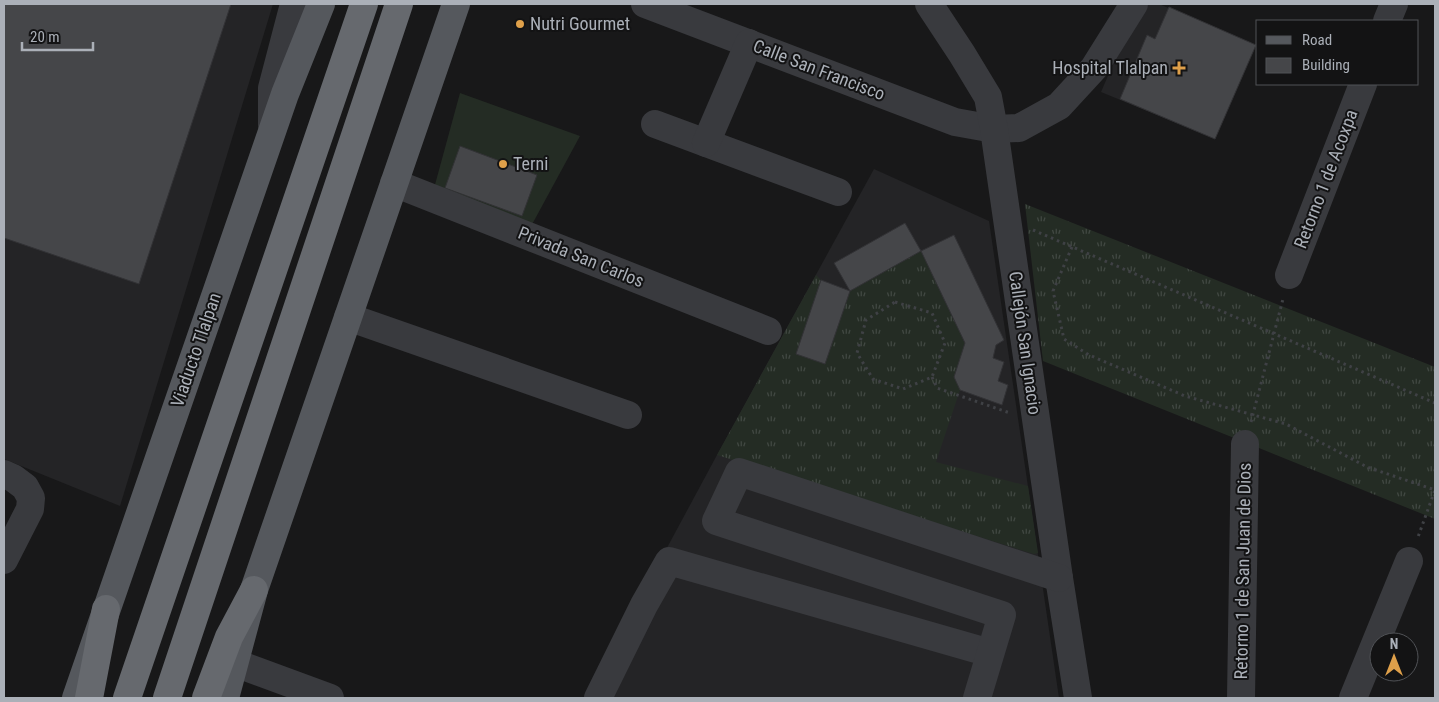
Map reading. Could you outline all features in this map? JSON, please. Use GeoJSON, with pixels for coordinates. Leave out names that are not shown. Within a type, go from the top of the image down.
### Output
{"type":"FeatureCollection","features":[{"type":"Feature","properties":{"kind":"highway"},"geometry":{"type":"LineString","coordinates":[[126,698],[364,4]]}},
{"type":"Feature","properties":{"kind":"highway"},"geometry":{"type":"LineString","coordinates":[[167,698],[399,4]]}},
{"type":"Feature","properties":{"kind":"highway"},"geometry":{"type":"LineString","coordinates":[[206,698],[229,637],[254,590]]}},
{"type":"Feature","properties":{"kind":"highway"},"geometry":{"type":"LineString","coordinates":[[89,698],[106,609]]}},
{"type":"Feature","properties":{"kind":"main road","name":"Viaducto Tlalpan"},"geometry":{"type":"LineString","coordinates":[[76,698],[285,94],[321,4]]}},
{"type":"Feature","properties":{"kind":"main road"},"geometry":{"type":"LineString","coordinates":[[225,698],[254,590],[456,4]]}},
{"type":"Feature","properties":{"kind":"street"},"geometry":{"type":"LineString","coordinates":[[271,134],[272,88],[294,4]]}},
{"type":"Feature","properties":{"kind":"street","name":"Calle San Francisco"},"geometry":{"type":"LineString","coordinates":[[645,4],[960,124],[994,129],[1019,128],[1059,106],[1094,68],[1134,4]]}},
{"type":"Feature","properties":{"kind":"street","name":"Callejón San Ignacio"},"geometry":{"type":"LineString","coordinates":[[928,4],[988,97],[1078,698]]}},
{"type":"Feature","properties":{"kind":"street"},"geometry":{"type":"LineString","coordinates":[[1387,20],[1394,4]]}},
{"type":"Feature","properties":{"kind":"street"},"geometry":{"type":"LineString","coordinates":[[706,143],[749,43]]}},
{"type":"Feature","properties":{"kind":"street","name":"Retorno 1 de Acoxpa"},"geometry":{"type":"LineString","coordinates":[[1289,275],[1363,85]]}},
{"type":"Feature","properties":{"kind":"street"},"geometry":{"type":"LineString","coordinates":[[655,124],[838,192]]}},
{"type":"Feature","properties":{"kind":"street","name":"Privada San Carlos"},"geometry":{"type":"LineString","coordinates":[[394,183],[768,330]]}},
{"type":"Feature","properties":{"kind":"street"},"geometry":{"type":"LineString","coordinates":[[348,317],[628,415]]}},
{"type":"Feature","properties":{"kind":"street","name":"Retorno 1 de San Juan de Dios"},"geometry":{"type":"LineString","coordinates":[[1241,698],[1246,444]]}},
{"type":"Feature","properties":{"kind":"street"},"geometry":{"type":"LineString","coordinates":[[977,698],[1002,615],[716,521],[738,472],[1059,578]]}},
{"type":"Feature","properties":{"kind":"street"},"geometry":{"type":"LineString","coordinates":[[4,474],[25,487],[31,498],[30,509],[4,560]]}},
{"type":"Feature","properties":{"kind":"street"},"geometry":{"type":"LineString","coordinates":[[598,698],[644,605],[669,560],[990,653]]}},
{"type":"Feature","properties":{"kind":"street"},"geometry":{"type":"LineString","coordinates":[[1353,698],[1409,561]]}},
{"type":"Feature","properties":{"kind":"street"},"geometry":{"type":"LineString","coordinates":[[235,663],[330,698]]}},
{"type":"Feature","properties":{"kind":"path"},"geometry":{"type":"LineString","coordinates":[[1007,219],[1435,403]]}},
{"type":"Feature","properties":{"kind":"path"},"geometry":{"type":"LineString","coordinates":[[1072,247],[1054,291],[1064,339],[1089,355],[1185,396],[1286,424],[1367,467],[1435,490],[1409,561]]}},
{"type":"Feature","properties":{"kind":"path"},"geometry":{"type":"LineString","coordinates":[[1246,444],[1289,275]]}},
{"type":"Feature","properties":{"kind":"path"},"geometry":{"type":"LineString","coordinates":[[932,378],[904,389],[873,379],[857,353],[866,320],[895,302],[932,313],[945,343],[932,378],[937,388],[1036,422]]}},
{"type":"Feature","properties":{"kind":"shaded area"},"geometry":{"type":"Polygon","coordinates":[[[4,4],[273,4],[120,506],[4,459],[4,4]]]}},
{"type":"Feature","properties":{"kind":"shaded area","name":"Hospital Tlalpan"},"geometry":{"type":"Polygon","coordinates":[[[1139,4],[1159,4],[1256,45],[1215,139],[1101,92],[1139,4]]]}},
{"type":"Feature","properties":{"kind":"shaded area"},"geometry":{"type":"Polygon","coordinates":[[[874,169],[989,221],[1059,698],[586,698],[717,455],[874,169]]]}},
{"type":"Feature","properties":{"kind":"green space","name":"Terni"},"geometry":{"type":"Polygon","coordinates":[[[460,93],[580,136],[529,230],[433,192],[460,93]]]}},
{"type":"Feature","properties":{"kind":"green space"},"geometry":{"type":"Polygon","coordinates":[[[1025,204],[1435,367],[1435,519],[1043,361],[1025,204]]]}},
{"type":"Feature","properties":{"kind":"green space"},"geometry":{"type":"Polygon","coordinates":[[[921,251],[965,343],[954,377],[960,390],[936,462],[1028,486],[1038,553],[1034,554],[717,455],[816,275],[821,280],[796,354],[825,364],[850,291],[921,251]]]}},
{"type":"Feature","properties":{"kind":"building"},"geometry":{"type":"Polygon","coordinates":[[[4,4],[231,4],[139,284],[4,238],[4,4]]]}},
{"type":"Feature","properties":{"kind":"building","name":"Hospital Tlalpan"},"geometry":{"type":"Polygon","coordinates":[[[1169,7],[1256,45],[1215,139],[1120,99],[1147,35],[1155,39],[1169,7]]]}},
{"type":"Feature","properties":{"kind":"building"},"geometry":{"type":"Polygon","coordinates":[[[460,146],[537,175],[522,216],[445,188],[460,146]]]}},
{"type":"Feature","properties":{"kind":"building"},"geometry":{"type":"Polygon","coordinates":[[[905,223],[921,251],[850,291],[834,263],[905,223]]]}},
{"type":"Feature","properties":{"kind":"building"},"geometry":{"type":"Polygon","coordinates":[[[954,235],[1004,340],[996,345],[993,358],[1004,362],[998,381],[1008,385],[1002,405],[960,390],[954,377],[965,343],[921,251],[954,235]]]}},
{"type":"Feature","properties":{"kind":"building"},"geometry":{"type":"Polygon","coordinates":[[[821,280],[850,291],[825,364],[796,354],[821,280]]]}},
{"type":"Feature","properties":{"kind":"place","name":"Nutri Gourmet"},"geometry":{"type":"Point","coordinates":[520,24]}},
{"type":"Feature","properties":{"kind":"place","name":"Hospital Tlalpan"},"geometry":{"type":"Point","coordinates":[1179,68]}},
{"type":"Feature","properties":{"kind":"place","name":"Terni"},"geometry":{"type":"Point","coordinates":[503,164]}}]}
